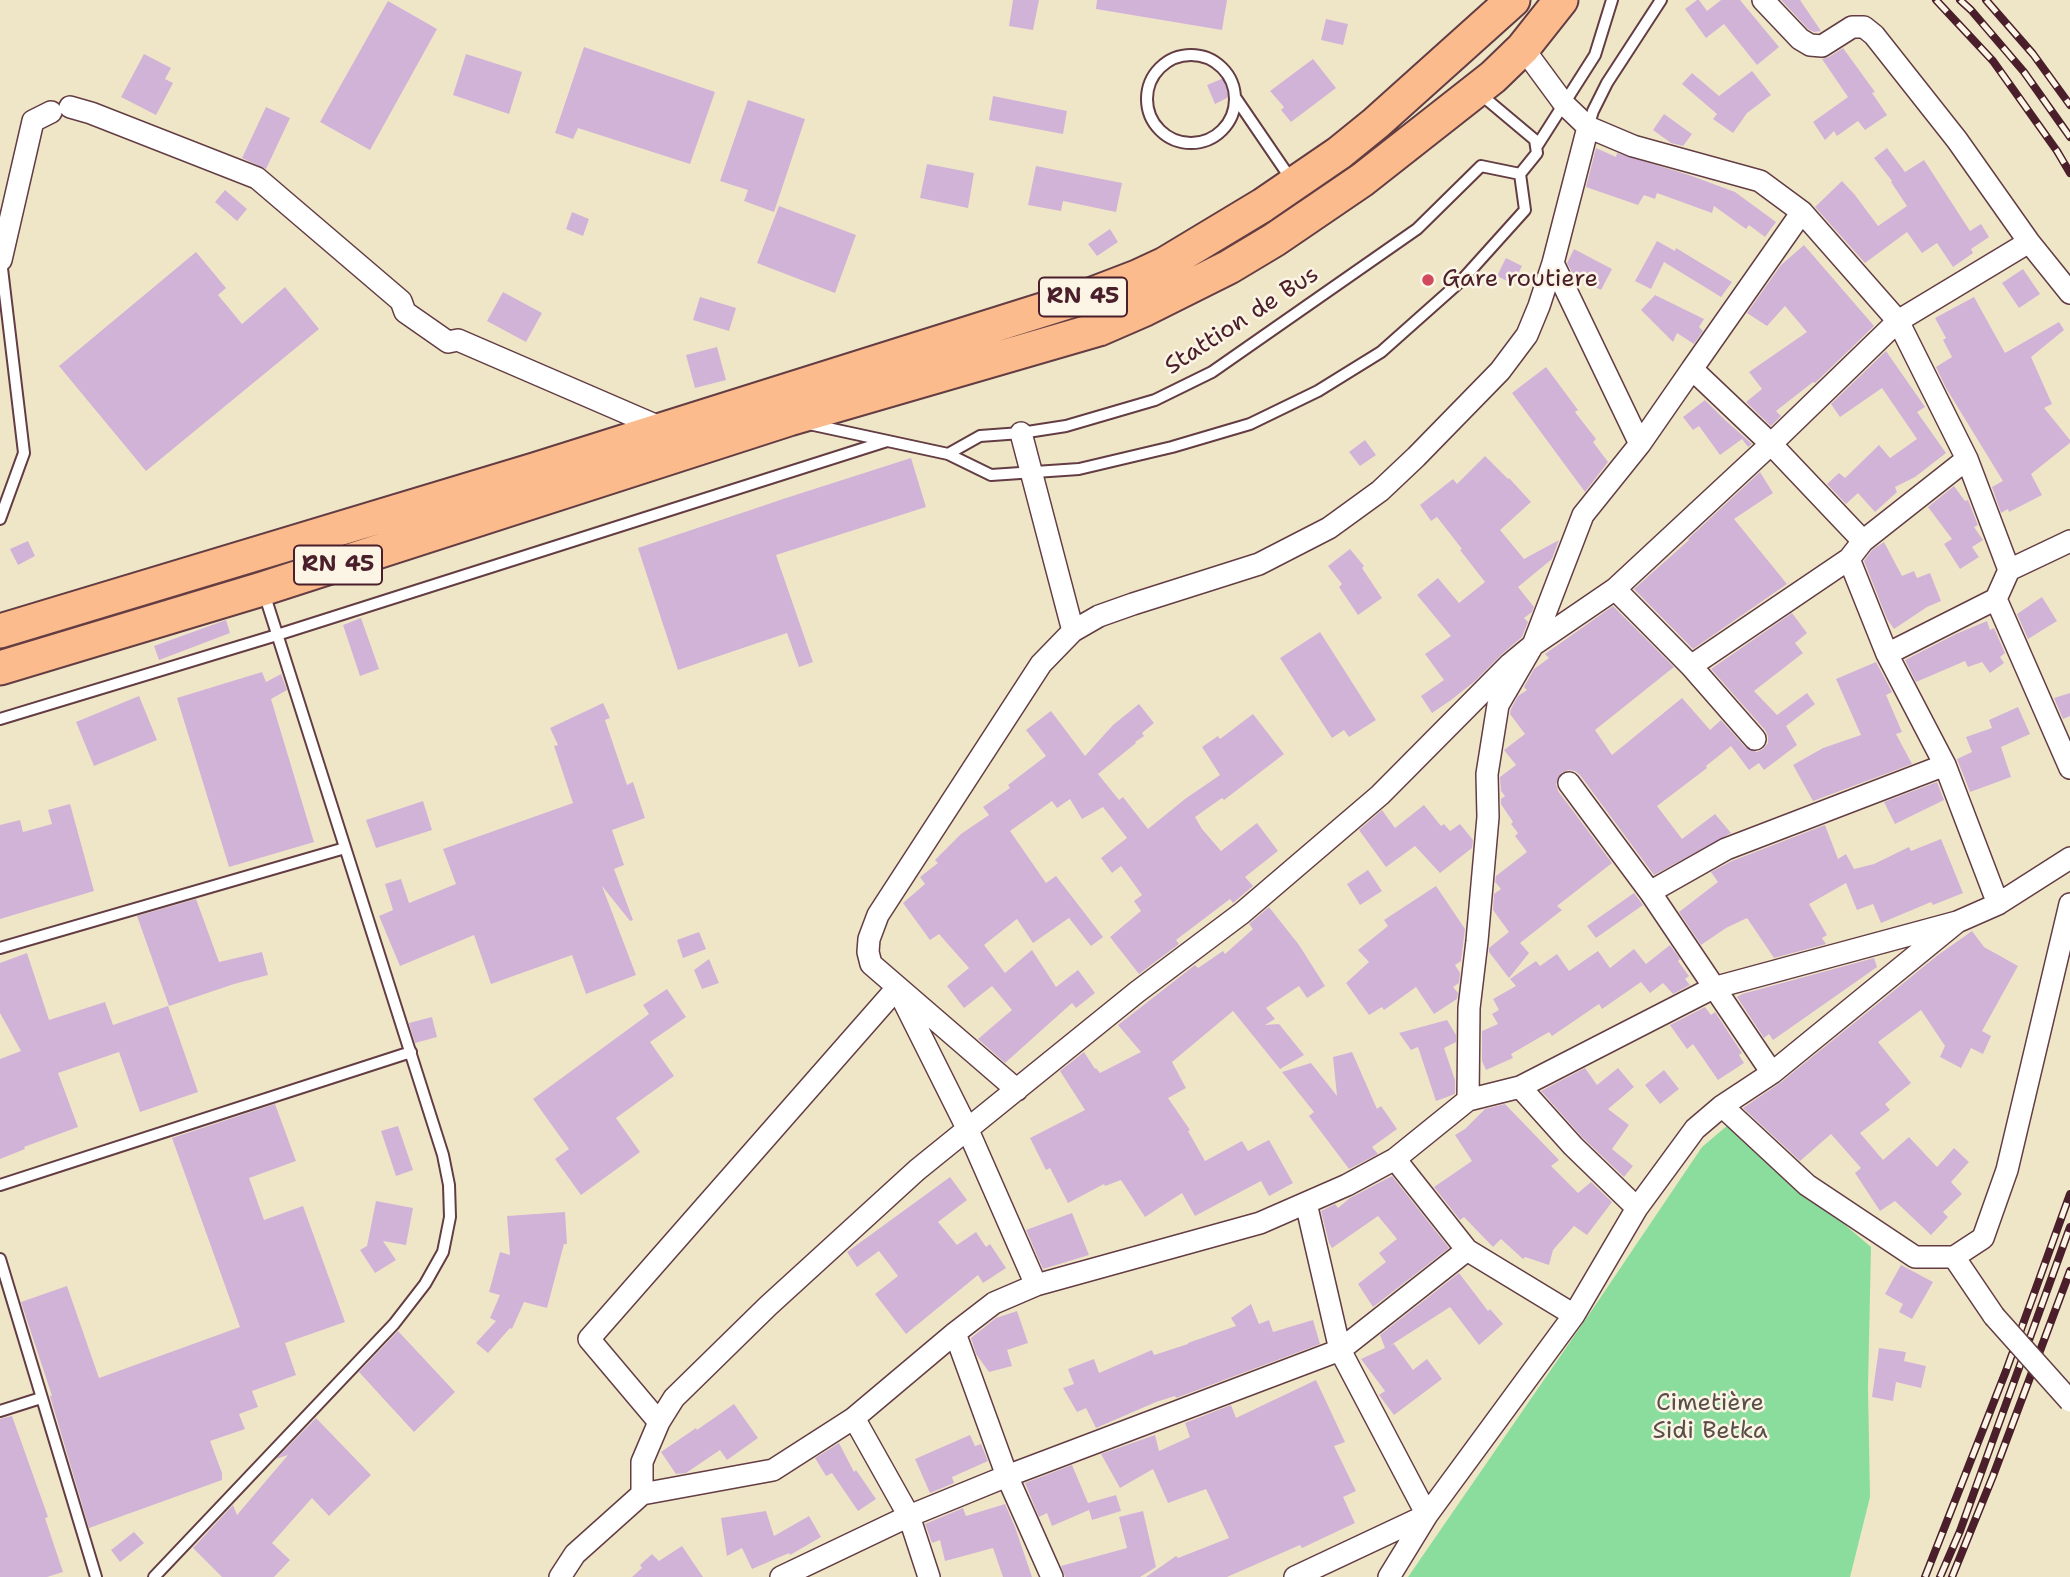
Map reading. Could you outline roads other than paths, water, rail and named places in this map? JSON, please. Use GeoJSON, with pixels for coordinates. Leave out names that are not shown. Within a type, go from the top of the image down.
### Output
{"type":"FeatureCollection","features":[{"type":"Feature","properties":{"kind":"main road","name":"RN 45"},"geometry":{"type":"LineString","coordinates":[[0,631],[253,555],[670,443],[789,419],[1098,328],[1145,309],[1219,272],[1274,240],[1362,180],[1476,91],[1527,43],[1561,0]]}},
{"type":"Feature","properties":{"kind":"main road","name":"RN 45"},"geometry":{"type":"LineString","coordinates":[[0,668],[262,589],[1137,277],[1166,264],[1223,230],[1339,153],[1508,5]]}},
{"type":"Feature","properties":{"kind":"main road"},"geometry":{"type":"LineString","coordinates":[[1508,5],[1524,23],[1527,43]]}},
{"type":"Feature","properties":{"kind":"main road"},"geometry":{"type":"LineString","coordinates":[[1447,58],[1449,67],[1460,82],[1476,91]]}},
{"type":"Feature","properties":{"kind":"main road"},"geometry":{"type":"LineString","coordinates":[[253,555],[262,589]]}},
{"type":"Feature","properties":{"kind":"street"},"geometry":{"type":"LineString","coordinates":[[1763,0],[1800,39],[1810,45],[1822,46],[1852,27],[1864,27],[1874,34],[1957,140],[2029,242],[2070,293]]}},
{"type":"Feature","properties":{"kind":"street"},"geometry":{"type":"LineString","coordinates":[[1527,43],[1565,105],[1588,127],[1633,146],[1760,181],[1802,212],[1898,321],[1967,459],[2009,570]]}},
{"type":"Feature","properties":{"kind":"street"},"geometry":{"type":"LineString","coordinates":[[1,262],[33,121],[60,109],[91,113],[257,178],[401,301],[411,301],[454,331],[458,340],[670,443]]}},
{"type":"Feature","properties":{"kind":"street"},"geometry":{"type":"LineString","coordinates":[[1017,1090],[871,964],[869,939],[877,915],[1041,664],[1073,631],[1099,616],[1259,564],[1329,528],[1370,499],[1416,457],[1514,354],[1527,335],[1553,263],[1588,127]]}},
{"type":"Feature","properties":{"kind":"street"},"geometry":{"type":"LineString","coordinates":[[1468,1100],[1469,1008],[1488,817],[1487,774],[1498,705],[1534,645],[1583,515],[1640,444],[1802,212]]}},
{"type":"Feature","properties":{"kind":"street"},"geometry":{"type":"LineString","coordinates":[[642,1494],[642,1462],[659,1423],[674,1398],[768,1306],[917,1170],[1137,992],[1242,913],[1380,794],[1510,664],[1615,589],[1898,321],[2029,242]]}},
{"type":"Feature","properties":{"kind":"street"},"geometry":{"type":"LineString","coordinates":[[1553,263],[1640,444]]}},
{"type":"Feature","properties":{"kind":"street"},"geometry":{"type":"LineString","coordinates":[[1692,369],[1771,444],[1863,541]]}},
{"type":"Feature","properties":{"kind":"street"},"geometry":{"type":"LineString","coordinates":[[1021,433],[1073,631]]}},
{"type":"Feature","properties":{"kind":"street"},"geometry":{"type":"LineString","coordinates":[[1691,666],[1849,559],[1863,541],[1967,459]]}},
{"type":"Feature","properties":{"kind":"street"},"geometry":{"type":"LineString","coordinates":[[1887,654],[1996,599],[2009,570],[2070,541]]}},
{"type":"Feature","properties":{"kind":"street"},"geometry":{"type":"LineString","coordinates":[[1849,559],[1887,654],[1945,765],[1998,904]]}},
{"type":"Feature","properties":{"kind":"street"},"geometry":{"type":"LineString","coordinates":[[1615,589],[1691,666],[1755,739]]}},
{"type":"Feature","properties":{"kind":"street"},"geometry":{"type":"LineString","coordinates":[[1996,599],[2070,768]]}},
{"type":"Feature","properties":{"kind":"street"},"geometry":{"type":"LineString","coordinates":[[1650,892],[1726,849],[1945,765]]}},
{"type":"Feature","properties":{"kind":"street"},"geometry":{"type":"LineString","coordinates":[[1569,783],[1650,892],[1772,1073]]}},
{"type":"Feature","properties":{"kind":"street"},"geometry":{"type":"LineString","coordinates":[[560,1577],[575,1555],[642,1494],[773,1470],[854,1418],[994,1303],[1036,1285],[1260,1223],[1347,1185],[1395,1159],[1468,1100],[1520,1087],[1713,988],[1957,922],[1998,904],[2070,858]]}},
{"type":"Feature","properties":{"kind":"street"},"geometry":{"type":"LineString","coordinates":[[1722,1106],[1807,1185],[1915,1257],[1954,1257],[1983,1238],[2007,1170],[2070,904]]}},
{"type":"Feature","properties":{"kind":"street"},"geometry":{"type":"LineString","coordinates":[[1389,1577],[1427,1515],[1574,1315],[1637,1208],[1695,1129],[1722,1106],[1772,1073],[1957,922]]}},
{"type":"Feature","properties":{"kind":"street"},"geometry":{"type":"LineString","coordinates":[[897,988],[967,1128],[1036,1285]]}},
{"type":"Feature","properties":{"kind":"street"},"geometry":{"type":"LineString","coordinates":[[659,1423],[589,1339],[897,988]]}},
{"type":"Feature","properties":{"kind":"street"},"geometry":{"type":"LineString","coordinates":[[1520,1087],[1573,1146],[1637,1208]]}},
{"type":"Feature","properties":{"kind":"street"},"geometry":{"type":"LineString","coordinates":[[1395,1159],[1467,1250],[1574,1315]]}},
{"type":"Feature","properties":{"kind":"street"},"geometry":{"type":"LineString","coordinates":[[1306,1203],[1340,1350],[1427,1515]]}},
{"type":"Feature","properties":{"kind":"street"},"geometry":{"type":"LineString","coordinates":[[780,1577],[909,1516],[1007,1476],[1340,1350],[1467,1250]]}},
{"type":"Feature","properties":{"kind":"street"},"geometry":{"type":"LineString","coordinates":[[1954,1257],[1994,1316],[2070,1401]]}},
{"type":"Feature","properties":{"kind":"street"},"geometry":{"type":"LineString","coordinates":[[955,1333],[1007,1476],[1052,1577]]}},
{"type":"Feature","properties":{"kind":"street"},"geometry":{"type":"LineString","coordinates":[[854,1418],[909,1516],[929,1577]]}},
{"type":"Feature","properties":{"kind":"street"},"geometry":{"type":"LineString","coordinates":[[1294,1577],[1427,1515]]}},
{"type":"Feature","properties":{"kind":"lane"},"geometry":{"type":"LineString","coordinates":[[1537,146],[1595,55],[1612,0]]}},
{"type":"Feature","properties":{"kind":"lane"},"geometry":{"type":"LineString","coordinates":[[1588,127],[1607,83],[1661,0]]}},
{"type":"Feature","properties":{"kind":"lane"},"geometry":{"type":"LineString","coordinates":[[1235,97],[1233,112],[1227,125],[1216,135],[1189,143],[1174,140],[1162,132],[1147,107],[1151,79],[1160,67],[1172,59],[1186,55],[1200,55],[1214,61],[1225,70],[1235,97],[1294,184]]}},
{"type":"Feature","properties":{"kind":"lane"},"geometry":{"type":"LineString","coordinates":[[789,419],[948,454],[991,475],[1079,469],[1172,447],[1250,424],[1329,385],[1381,352],[1462,280],[1525,210],[1520,174],[1537,153],[1537,146],[1531,136],[1476,91]]}},
{"type":"Feature","properties":{"kind":"lane","name":"Stattion de Bus"},"geometry":{"type":"LineString","coordinates":[[948,454],[980,436],[1066,426],[1154,401],[1212,372],[1417,229],[1482,166],[1520,174]]}},
{"type":"Feature","properties":{"kind":"lane"},"geometry":{"type":"LineString","coordinates":[[0,519],[24,453],[1,262]]}},
{"type":"Feature","properties":{"kind":"lane"},"geometry":{"type":"LineString","coordinates":[[0,719],[276,635],[890,440]]}},
{"type":"Feature","properties":{"kind":"lane"},"geometry":{"type":"LineString","coordinates":[[154,1577],[394,1324],[425,1284],[443,1252],[450,1217],[450,1185],[443,1154],[262,589]]}},
{"type":"Feature","properties":{"kind":"lane"},"geometry":{"type":"LineString","coordinates":[[0,948],[345,848]]}},
{"type":"Feature","properties":{"kind":"lane"},"geometry":{"type":"LineString","coordinates":[[0,1185],[411,1052]]}},
{"type":"Feature","properties":{"kind":"lane"},"geometry":{"type":"LineString","coordinates":[[0,1259],[96,1577]]}},
{"type":"Feature","properties":{"kind":"lane"},"geometry":{"type":"LineString","coordinates":[[0,1411],[41,1398]]}},
{"type":"Feature","properties":{"kind":"railway"},"geometry":{"type":"LineString","coordinates":[[1936,0],[1993,61],[2070,173]]}},
{"type":"Feature","properties":{"kind":"railway"},"geometry":{"type":"LineString","coordinates":[[1960,0],[2024,72],[2070,137]]}},
{"type":"Feature","properties":{"kind":"railway"},"geometry":{"type":"LineString","coordinates":[[1986,0],[2033,54],[2070,105]]}},
{"type":"Feature","properties":{"kind":"railway"},"geometry":{"type":"LineString","coordinates":[[1925,1577],[2006,1371],[2070,1194]]}},
{"type":"Feature","properties":{"kind":"railway"},"geometry":{"type":"LineString","coordinates":[[1940,1577],[1960,1531],[2070,1227]]}},
{"type":"Feature","properties":{"kind":"railway"},"geometry":{"type":"LineString","coordinates":[[1952,1577],[2070,1271]]}},
{"type":"Feature","properties":{"kind":"place","name":"Gare routiere"},"geometry":{"type":"Point","coordinates":[1428,280]}},
{"type":"Feature","properties":{"kind":"park label","name":"Cimetière Sidi Betka"},"geometry":{"type":"Point","coordinates":[1710,1418]}}]}
